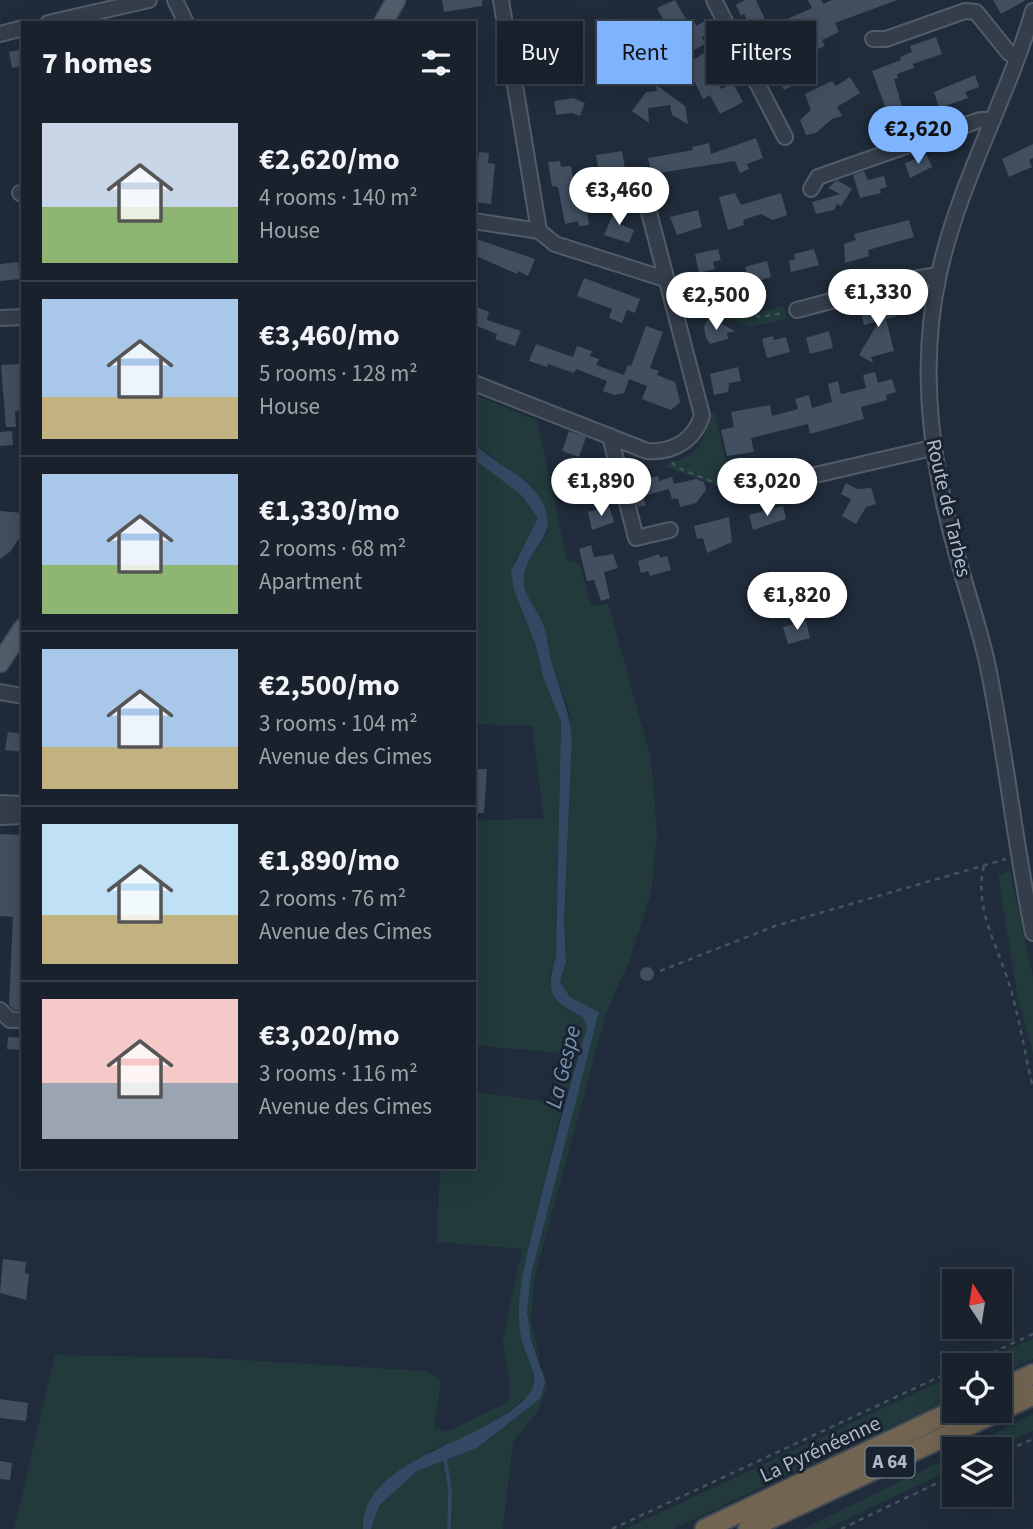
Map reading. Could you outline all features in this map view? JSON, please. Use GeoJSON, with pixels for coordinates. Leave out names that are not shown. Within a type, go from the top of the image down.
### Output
{"type":"FeatureCollection","features":[{"type":"Feature","properties":{"kind":"highway"},"geometry":{"type":"LineString","coordinates":[[1012,1384],[1033,1374]]}},
{"type":"Feature","properties":{"kind":"highway","name":"La Pyrénéenne"},"geometry":{"type":"LineString","coordinates":[[748,1529],[1033,1395]]}},
{"type":"Feature","properties":{"kind":"highway","name":"La Pyrénéenne"},"geometry":{"type":"LineString","coordinates":[[705,1529],[942,1416]]}},
{"type":"Feature","properties":{"kind":"main road"},"geometry":{"type":"LineString","coordinates":[[384,21],[396,0]]}},
{"type":"Feature","properties":{"kind":"main road"},"geometry":{"type":"LineString","coordinates":[[0,663],[21,631]]}},
{"type":"Feature","properties":{"kind":"street"},"geometry":{"type":"LineString","coordinates":[[57,21],[149,0]]}},
{"type":"Feature","properties":{"kind":"street"},"geometry":{"type":"LineString","coordinates":[[174,0],[185,21]]}},
{"type":"Feature","properties":{"kind":"street"},"geometry":{"type":"LineString","coordinates":[[501,0],[539,231]]}},
{"type":"Feature","properties":{"kind":"street"},"geometry":{"type":"LineString","coordinates":[[715,0],[785,136]]}},
{"type":"Feature","properties":{"kind":"street"},"geometry":{"type":"LineString","coordinates":[[873,39],[886,39],[965,11],[975,12],[1009,53],[1017,57]]}},
{"type":"Feature","properties":{"kind":"street","name":"Route de Tarbes"},"geometry":{"type":"LineString","coordinates":[[1032,21],[959,201],[938,275],[930,346],[932,448],[950,531],[988,665],[1018,853],[1027,876],[1033,933]]}},
{"type":"Feature","properties":{"kind":"street"},"geometry":{"type":"LineString","coordinates":[[0,34],[21,29]]}},
{"type":"Feature","properties":{"kind":"street"},"geometry":{"type":"LineString","coordinates":[[811,189],[818,177],[980,120],[993,120]]}},
{"type":"Feature","properties":{"kind":"street"},"geometry":{"type":"LineString","coordinates":[[476,384],[648,451],[662,452],[690,438],[698,428],[702,415],[645,197]]}},
{"type":"Feature","properties":{"kind":"street"},"geometry":{"type":"LineString","coordinates":[[476,221],[539,231],[555,244],[665,279]]}},
{"type":"Feature","properties":{"kind":"street"},"geometry":{"type":"LineString","coordinates":[[797,310],[938,275]]}},
{"type":"Feature","properties":{"kind":"street"},"geometry":{"type":"LineString","coordinates":[[0,318],[21,317]]}},
{"type":"Feature","properties":{"kind":"street"},"geometry":{"type":"LineString","coordinates":[[610,436],[636,538],[670,530]]}},
{"type":"Feature","properties":{"kind":"street"},"geometry":{"type":"LineString","coordinates":[[785,482],[932,448]]}},
{"type":"Feature","properties":{"kind":"street"},"geometry":{"type":"LineString","coordinates":[[0,692],[21,696]]}},
{"type":"Feature","properties":{"kind":"street"},"geometry":{"type":"LineString","coordinates":[[0,803],[21,804]]}},
{"type":"Feature","properties":{"kind":"street"},"geometry":{"type":"LineString","coordinates":[[0,817],[21,816]]}},
{"type":"Feature","properties":{"kind":"street"},"geometry":{"type":"LineString","coordinates":[[0,1010],[10,1020],[21,1020]]}},
{"type":"Feature","properties":{"kind":"path"},"geometry":{"type":"LineString","coordinates":[[665,279],[760,317],[797,310]]}},
{"type":"Feature","properties":{"kind":"path"},"geometry":{"type":"LineString","coordinates":[[662,452],[676,467],[748,496],[782,488],[785,482]]}},
{"type":"Feature","properties":{"kind":"path"},"geometry":{"type":"LineString","coordinates":[[660,971],[775,926],[984,866],[1018,853]]}},
{"type":"Feature","properties":{"kind":"path"},"geometry":{"type":"LineString","coordinates":[[984,866],[981,879],[982,903],[1010,986],[1033,1088]]}},
{"type":"Feature","properties":{"kind":"path"},"geometry":{"type":"LineString","coordinates":[[991,1353],[1033,1334]]}},
{"type":"Feature","properties":{"kind":"path"},"geometry":{"type":"LineString","coordinates":[[612,1529],[942,1376]]}},
{"type":"Feature","properties":{"kind":"path"},"geometry":{"type":"LineString","coordinates":[[1012,1448],[1033,1439]]}},
{"type":"Feature","properties":{"kind":"path"},"geometry":{"type":"LineString","coordinates":[[841,1529],[942,1481]]}},
{"type":"Feature","properties":{"kind":"green space"},"geometry":{"type":"Polygon","coordinates":[[[684,278],[765,311],[784,306],[787,319],[750,327],[688,300],[684,278]]]}},
{"type":"Feature","properties":{"kind":"green space"},"geometry":{"type":"Polygon","coordinates":[[[476,396],[537,420],[567,560],[580,563],[591,607],[608,603],[651,759],[657,833],[651,893],[628,964],[606,1013],[535,1276],[531,1322],[541,1364],[531,1339],[527,1312],[531,1275],[599,1012],[570,997],[560,982],[566,962],[564,922],[572,737],[569,712],[551,661],[543,624],[527,596],[524,581],[526,566],[548,532],[534,489],[476,445],[476,396]]]}},
{"type":"Feature","properties":{"kind":"green space"},"geometry":{"type":"Polygon","coordinates":[[[715,413],[732,491],[663,466],[696,450],[704,437],[710,416],[715,413]]]}},
{"type":"Feature","properties":{"kind":"green space"},"geometry":{"type":"Polygon","coordinates":[[[476,461],[521,495],[538,518],[532,534],[515,560],[514,590],[561,722],[556,956],[550,976],[565,1009],[583,1017],[587,1027],[557,1127],[524,1270],[519,1312],[523,1344],[533,1365],[534,1384],[530,1394],[498,1420],[472,1435],[430,1451],[363,1523],[363,1529],[14,1529],[55,1355],[209,1358],[426,1371],[441,1381],[434,1428],[446,1432],[508,1402],[510,1386],[503,1339],[522,1249],[437,1242],[440,1169],[476,1169],[476,1092],[550,1102],[559,1053],[476,1045],[476,821],[544,818],[532,726],[476,724],[476,461]]]}},
{"type":"Feature","properties":{"kind":"green space"},"geometry":{"type":"Polygon","coordinates":[[[1010,871],[1033,977],[1033,1054],[1018,999],[998,875],[1010,871]]]}},
{"type":"Feature","properties":{"kind":"green space"},"geometry":{"type":"Polygon","coordinates":[[[1033,1338],[1033,1359],[1012,1369],[1012,1353],[1000,1353],[1033,1338]]]}},
{"type":"Feature","properties":{"kind":"green space"},"geometry":{"type":"Polygon","coordinates":[[[542,1367],[547,1388],[537,1412],[513,1442],[503,1529],[371,1529],[379,1506],[417,1471],[477,1448],[541,1398],[542,1367]]]}},
{"type":"Feature","properties":{"kind":"green space"},"geometry":{"type":"Polygon","coordinates":[[[942,1381],[942,1403],[673,1529],[625,1529],[942,1381]]]}},
{"type":"Feature","properties":{"kind":"green space"},"geometry":{"type":"Polygon","coordinates":[[[1033,1414],[1033,1431],[1012,1441],[1012,1437],[988,1437],[1033,1414]]]}},
{"type":"Feature","properties":{"kind":"green space"},"geometry":{"type":"Polygon","coordinates":[[[942,1461],[942,1474],[826,1529],[803,1529],[942,1461]]]}},
{"type":"Feature","properties":{"kind":"water"},"geometry":{"type":"Polygon","coordinates":[[[476,445],[528,484],[542,502],[547,514],[545,534],[530,559],[524,580],[526,592],[544,628],[572,737],[564,922],[566,962],[560,982],[570,997],[599,1012],[531,1275],[527,1312],[531,1339],[545,1381],[541,1398],[477,1448],[417,1471],[379,1506],[371,1529],[363,1529],[368,1504],[383,1484],[404,1467],[511,1411],[529,1394],[534,1382],[520,1328],[521,1288],[566,1098],[587,1027],[583,1017],[557,1000],[551,986],[556,956],[561,722],[514,590],[511,571],[538,518],[521,495],[476,461],[476,445]]]}},
{"type":"Feature","properties":{"kind":"building"},"geometry":{"type":"Polygon","coordinates":[[[442,0],[482,0],[482,6],[444,12],[442,0]]]}},
{"type":"Feature","properties":{"kind":"building"},"geometry":{"type":"Polygon","coordinates":[[[675,0],[687,21],[664,21],[657,8],[675,0]]]}},
{"type":"Feature","properties":{"kind":"building"},"geometry":{"type":"Polygon","coordinates":[[[745,0],[756,0],[766,21],[748,21],[744,14],[741,16],[736,5],[745,0]]]}},
{"type":"Feature","properties":{"kind":"building"},"geometry":{"type":"Polygon","coordinates":[[[808,0],[821,0],[823,4],[832,0],[897,0],[835,23],[839,32],[822,40],[825,46],[816,50],[816,21],[783,21],[812,8],[808,0]]]}},
{"type":"Feature","properties":{"kind":"building"},"geometry":{"type":"Polygon","coordinates":[[[993,0],[1026,0],[1001,14],[993,0]]]}},
{"type":"Feature","properties":{"kind":"building"},"geometry":{"type":"Polygon","coordinates":[[[709,19],[710,21],[706,21],[706,35],[702,37],[705,44],[694,50],[692,22],[696,26],[709,19]]]}},
{"type":"Feature","properties":{"kind":"building"},"geometry":{"type":"Polygon","coordinates":[[[936,37],[942,54],[913,64],[914,68],[897,74],[898,78],[894,79],[905,117],[891,122],[872,71],[901,60],[900,57],[912,52],[910,46],[936,37]]]}},
{"type":"Feature","properties":{"kind":"building"},"geometry":{"type":"Polygon","coordinates":[[[21,49],[21,66],[12,68],[9,52],[21,49]]]}},
{"type":"Feature","properties":{"kind":"building"},"geometry":{"type":"Polygon","coordinates":[[[704,53],[706,84],[719,84],[721,89],[734,84],[743,102],[720,114],[710,95],[703,99],[692,76],[692,61],[704,53]]]}},
{"type":"Feature","properties":{"kind":"building"},"geometry":{"type":"Polygon","coordinates":[[[975,75],[979,87],[965,92],[968,98],[939,108],[934,92],[975,75]]]}},
{"type":"Feature","properties":{"kind":"building"},"geometry":{"type":"Polygon","coordinates":[[[850,77],[860,93],[837,107],[842,116],[832,119],[816,133],[806,135],[800,120],[811,110],[805,94],[832,81],[836,86],[850,77]]]}},
{"type":"Feature","properties":{"kind":"building"},"geometry":{"type":"Polygon","coordinates":[[[781,84],[796,84],[784,90],[781,84]]]}},
{"type":"Feature","properties":{"kind":"building"},"geometry":{"type":"Polygon","coordinates":[[[656,85],[685,106],[688,124],[672,115],[670,105],[648,108],[649,123],[632,111],[646,92],[657,91],[656,85]]]}},
{"type":"Feature","properties":{"kind":"building"},"geometry":{"type":"Polygon","coordinates":[[[573,98],[585,103],[580,116],[572,113],[556,115],[554,101],[573,98]]]}},
{"type":"Feature","properties":{"kind":"building"},"geometry":{"type":"Polygon","coordinates":[[[756,138],[763,158],[747,164],[749,169],[740,173],[735,161],[652,174],[648,158],[693,150],[692,147],[709,143],[711,154],[756,138]]]}},
{"type":"Feature","properties":{"kind":"building"},"geometry":{"type":"Polygon","coordinates":[[[1033,144],[1033,158],[1029,160],[1032,167],[1009,177],[1002,159],[1033,144]]]}},
{"type":"Feature","properties":{"kind":"building"},"geometry":{"type":"Polygon","coordinates":[[[622,151],[625,168],[599,172],[596,155],[622,151]]]}},
{"type":"Feature","properties":{"kind":"building"},"geometry":{"type":"Polygon","coordinates":[[[479,152],[489,153],[488,163],[495,164],[491,204],[476,202],[479,152]]]}},
{"type":"Feature","properties":{"kind":"building"},"geometry":{"type":"Polygon","coordinates":[[[927,155],[932,167],[910,178],[905,163],[927,155]]]}},
{"type":"Feature","properties":{"kind":"building"},"geometry":{"type":"Polygon","coordinates":[[[560,161],[561,167],[571,166],[577,201],[585,200],[589,225],[579,226],[578,221],[565,224],[558,187],[552,186],[548,162],[560,161]]]}},
{"type":"Feature","properties":{"kind":"building"},"geometry":{"type":"Polygon","coordinates":[[[864,171],[868,180],[884,176],[887,187],[880,189],[881,193],[860,198],[853,175],[864,171]]]}},
{"type":"Feature","properties":{"kind":"building"},"geometry":{"type":"Polygon","coordinates":[[[837,180],[852,189],[841,206],[837,204],[834,210],[816,214],[812,202],[840,194],[828,188],[837,180]]]}},
{"type":"Feature","properties":{"kind":"building"},"geometry":{"type":"Polygon","coordinates":[[[735,193],[741,205],[781,193],[787,215],[773,220],[761,214],[743,220],[744,225],[728,230],[719,197],[735,193]]]}},
{"type":"Feature","properties":{"kind":"building"},"geometry":{"type":"Polygon","coordinates":[[[617,205],[626,209],[620,224],[634,230],[629,243],[604,235],[617,205]]]}},
{"type":"Feature","properties":{"kind":"building"},"geometry":{"type":"Polygon","coordinates":[[[698,210],[702,227],[677,235],[670,217],[698,210]]]}},
{"type":"Feature","properties":{"kind":"building"},"geometry":{"type":"Polygon","coordinates":[[[909,220],[914,237],[868,250],[869,256],[845,263],[844,244],[856,240],[854,234],[909,220]]]}},
{"type":"Feature","properties":{"kind":"building"},"geometry":{"type":"Polygon","coordinates":[[[476,239],[535,259],[528,276],[518,271],[517,274],[476,256],[476,239]]]}},
{"type":"Feature","properties":{"kind":"building"},"geometry":{"type":"Polygon","coordinates":[[[718,249],[721,260],[713,262],[715,269],[699,273],[695,254],[718,249]]]}},
{"type":"Feature","properties":{"kind":"building"},"geometry":{"type":"Polygon","coordinates":[[[814,249],[819,265],[791,272],[789,261],[795,259],[794,254],[814,249]]]}},
{"type":"Feature","properties":{"kind":"building"},"geometry":{"type":"Polygon","coordinates":[[[767,261],[771,277],[750,283],[745,267],[767,261]]]}},
{"type":"Feature","properties":{"kind":"building"},"geometry":{"type":"Polygon","coordinates":[[[18,262],[20,279],[0,281],[0,264],[18,262]]]}},
{"type":"Feature","properties":{"kind":"building"},"geometry":{"type":"Polygon","coordinates":[[[584,278],[640,299],[635,313],[627,310],[622,323],[609,318],[612,309],[577,296],[584,278]]]}},
{"type":"Feature","properties":{"kind":"building"},"geometry":{"type":"Polygon","coordinates":[[[884,297],[886,302],[891,301],[896,317],[886,319],[894,351],[871,357],[873,363],[859,355],[879,321],[864,325],[860,309],[875,305],[873,300],[884,297]]]}},
{"type":"Feature","properties":{"kind":"building"},"geometry":{"type":"Polygon","coordinates":[[[476,307],[489,312],[487,320],[521,331],[515,346],[495,339],[497,334],[476,326],[476,307]]]}},
{"type":"Feature","properties":{"kind":"building"},"geometry":{"type":"Polygon","coordinates":[[[711,314],[714,326],[722,324],[735,331],[727,333],[728,339],[710,344],[704,327],[711,314]]]}},
{"type":"Feature","properties":{"kind":"building"},"geometry":{"type":"Polygon","coordinates":[[[646,326],[663,332],[650,368],[659,371],[657,375],[675,382],[680,402],[671,410],[642,399],[647,386],[629,379],[624,393],[614,395],[603,391],[607,381],[576,369],[574,373],[529,361],[536,344],[573,357],[577,346],[592,351],[590,356],[599,359],[596,365],[624,375],[628,365],[631,366],[646,326]]]}},
{"type":"Feature","properties":{"kind":"building"},"geometry":{"type":"Polygon","coordinates":[[[829,331],[833,348],[810,354],[806,338],[829,331]]]}},
{"type":"Feature","properties":{"kind":"building"},"geometry":{"type":"Polygon","coordinates":[[[773,336],[774,340],[786,337],[790,352],[767,358],[762,339],[773,336]]]}},
{"type":"Feature","properties":{"kind":"building"},"geometry":{"type":"Polygon","coordinates":[[[20,364],[21,410],[15,411],[16,427],[6,427],[1,365],[20,364]]]}},
{"type":"Feature","properties":{"kind":"building"},"geometry":{"type":"Polygon","coordinates":[[[738,367],[741,381],[729,383],[728,392],[714,395],[710,374],[738,367]]]}},
{"type":"Feature","properties":{"kind":"building"},"geometry":{"type":"Polygon","coordinates":[[[875,372],[878,383],[892,379],[896,392],[886,395],[887,400],[861,407],[864,419],[810,434],[808,424],[751,438],[754,452],[727,456],[721,430],[734,427],[731,412],[770,405],[772,416],[798,409],[795,399],[809,395],[812,408],[832,402],[828,384],[838,381],[841,394],[866,388],[863,375],[875,372]]]}},
{"type":"Feature","properties":{"kind":"building"},"geometry":{"type":"Polygon","coordinates":[[[12,431],[13,445],[0,446],[0,432],[12,431]]]}},
{"type":"Feature","properties":{"kind":"building"},"geometry":{"type":"Polygon","coordinates":[[[569,431],[586,437],[579,457],[562,451],[569,431]]]}},
{"type":"Feature","properties":{"kind":"building"},"geometry":{"type":"Polygon","coordinates":[[[575,469],[572,476],[585,473],[588,487],[566,493],[560,472],[575,469]]]}},
{"type":"Feature","properties":{"kind":"building"},"geometry":{"type":"Polygon","coordinates":[[[658,476],[659,481],[672,477],[674,484],[696,479],[704,482],[706,490],[696,503],[680,507],[678,498],[672,499],[669,489],[643,496],[646,505],[638,507],[632,483],[658,476]]]}},
{"type":"Feature","properties":{"kind":"building"},"geometry":{"type":"Polygon","coordinates":[[[846,483],[857,489],[871,488],[876,504],[866,507],[856,524],[842,516],[851,499],[841,494],[846,483]]]}},
{"type":"Feature","properties":{"kind":"building"},"geometry":{"type":"Polygon","coordinates":[[[609,506],[614,522],[592,530],[588,512],[609,506]]]}},
{"type":"Feature","properties":{"kind":"building"},"geometry":{"type":"Polygon","coordinates":[[[783,506],[786,519],[753,530],[749,515],[783,506]]]}},
{"type":"Feature","properties":{"kind":"building"},"geometry":{"type":"Polygon","coordinates":[[[0,511],[21,513],[21,535],[11,551],[0,559],[0,511]]]}},
{"type":"Feature","properties":{"kind":"building"},"geometry":{"type":"Polygon","coordinates":[[[729,517],[732,542],[707,553],[703,538],[697,539],[694,526],[729,517]]]}},
{"type":"Feature","properties":{"kind":"building"},"geometry":{"type":"Polygon","coordinates":[[[591,545],[594,557],[613,554],[618,568],[604,572],[610,598],[601,601],[594,580],[587,581],[579,549],[591,545]]]}},
{"type":"Feature","properties":{"kind":"building"},"geometry":{"type":"Polygon","coordinates":[[[659,554],[660,558],[667,556],[671,570],[650,576],[648,571],[641,573],[638,561],[659,554]]]}},
{"type":"Feature","properties":{"kind":"building"},"geometry":{"type":"Polygon","coordinates":[[[806,621],[810,638],[788,644],[783,627],[806,621]]]}},
{"type":"Feature","properties":{"kind":"building"},"geometry":{"type":"Polygon","coordinates":[[[8,732],[21,734],[21,752],[5,750],[8,732]]]}},
{"type":"Feature","properties":{"kind":"building"},"geometry":{"type":"Polygon","coordinates":[[[476,769],[487,769],[484,813],[476,813],[476,769]]]}},
{"type":"Feature","properties":{"kind":"building"},"geometry":{"type":"Polygon","coordinates":[[[0,834],[21,835],[21,1010],[14,1010],[9,1005],[13,917],[0,916],[0,834]]]}},
{"type":"Feature","properties":{"kind":"building"},"geometry":{"type":"Polygon","coordinates":[[[644,967],[650,967],[654,974],[650,981],[644,981],[640,977],[640,971],[644,967]]]}},
{"type":"Feature","properties":{"kind":"building"},"geometry":{"type":"Polygon","coordinates":[[[8,1037],[21,1038],[21,1050],[7,1049],[8,1037]]]}},
{"type":"Feature","properties":{"kind":"building"},"geometry":{"type":"Polygon","coordinates":[[[3,1259],[26,1262],[25,1273],[29,1274],[26,1300],[0,1293],[3,1259]]]}},
{"type":"Feature","properties":{"kind":"building"},"geometry":{"type":"Polygon","coordinates":[[[0,1399],[28,1403],[26,1421],[0,1418],[0,1399]]]}},
{"type":"Feature","properties":{"kind":"building"},"geometry":{"type":"Polygon","coordinates":[[[0,1461],[12,1463],[10,1480],[0,1479],[0,1461]]]}},
{"type":"Feature","properties":{"kind":"waterway"},"geometry":{"type":"LineString","coordinates":[[445,1458],[450,1490],[449,1529]]}},
{"type":"Feature","properties":{"kind":"water label","name":"La Gespe"},"geometry":{"type":"Point","coordinates":[563,1067]}}]}
